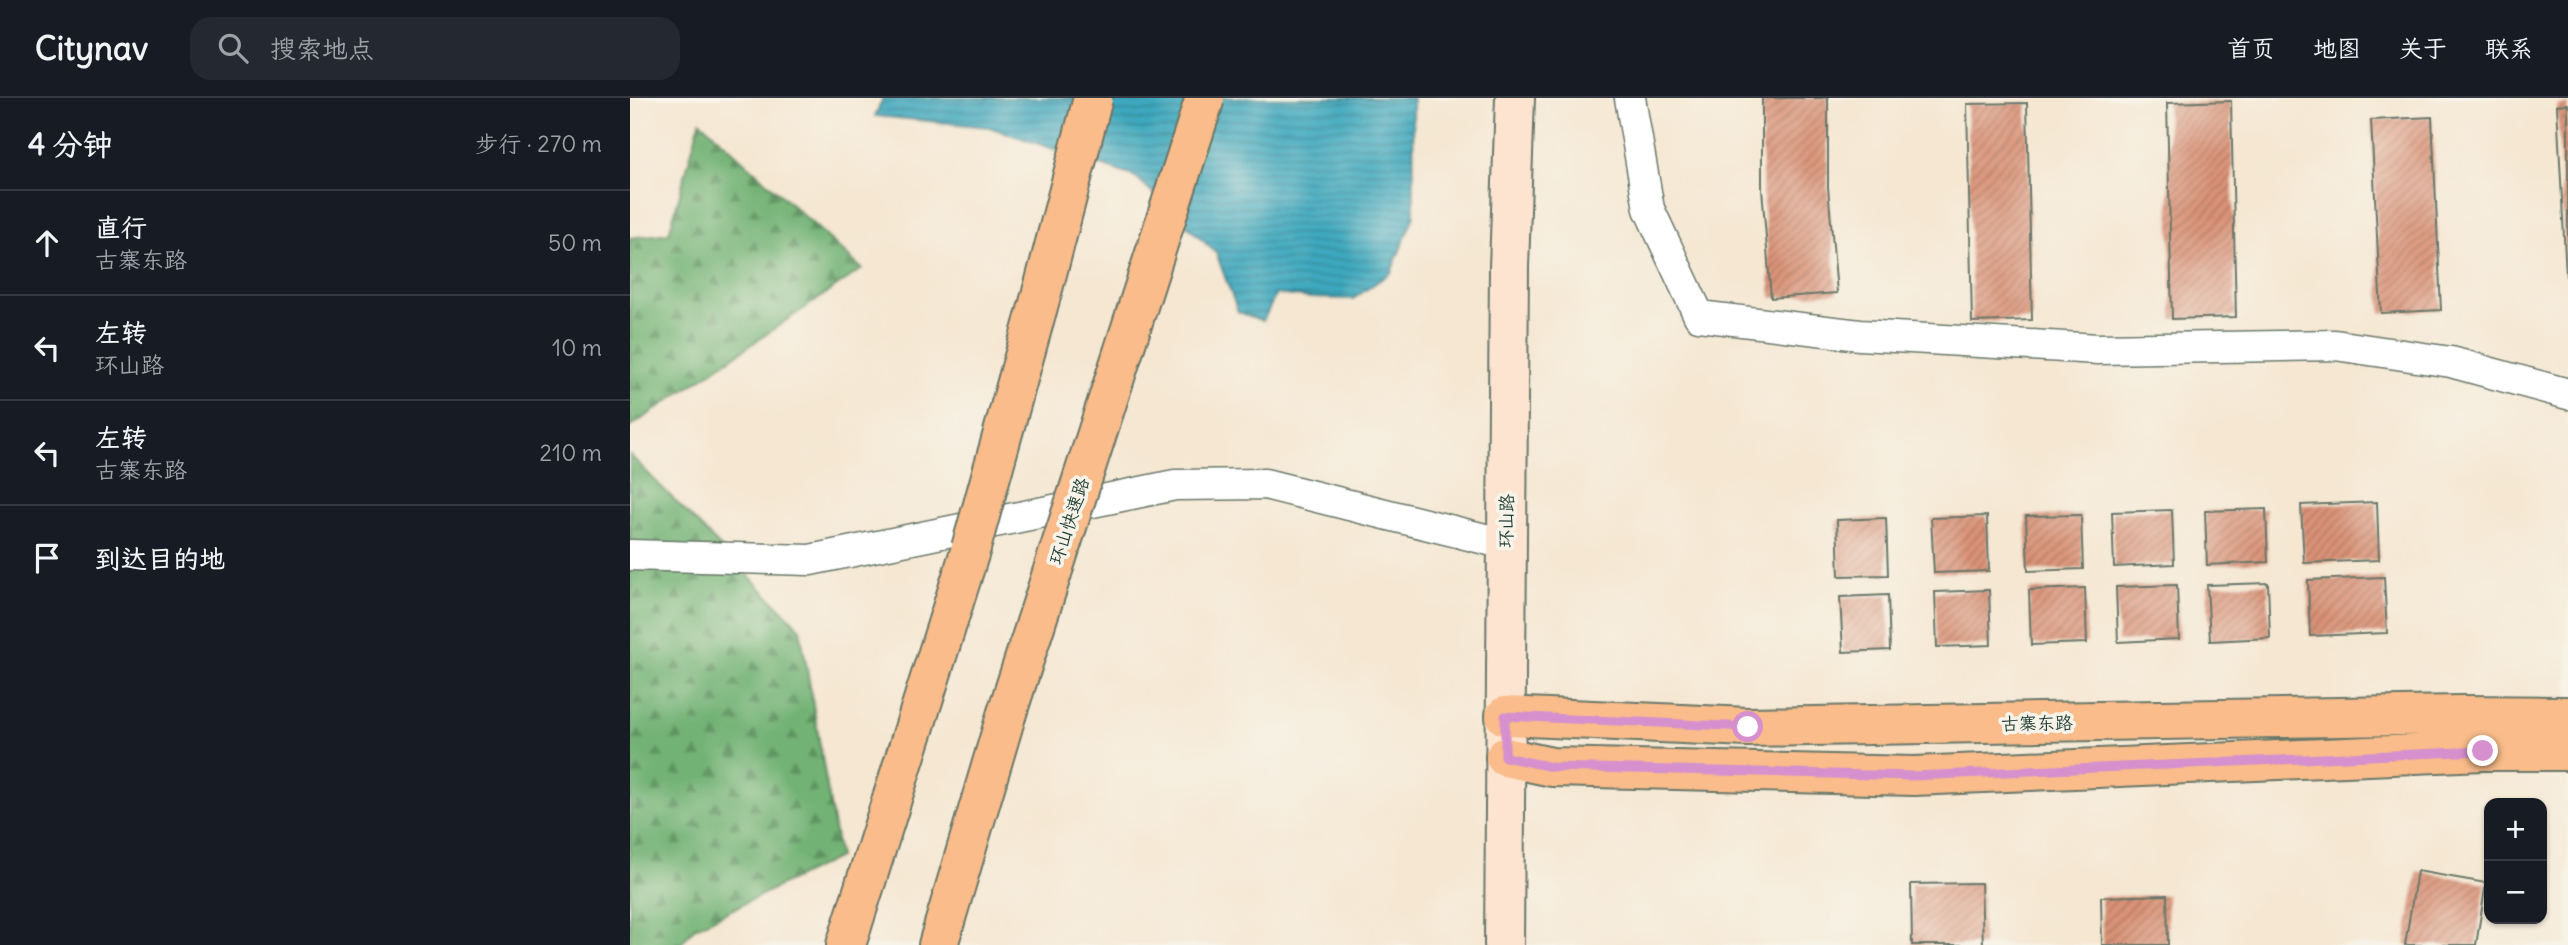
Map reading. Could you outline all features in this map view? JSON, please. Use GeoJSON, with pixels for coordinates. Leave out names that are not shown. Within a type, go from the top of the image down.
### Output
{"type":"FeatureCollection","features":[{"type":"Feature","properties":{"kind":"main road"},"geometry":{"type":"LineString","coordinates":[[846,945],[971,548],[1093,98]]}},
{"type":"Feature","properties":{"kind":"main road","name":"环山快速路"},"geometry":{"type":"LineString","coordinates":[[938,945],[1006,716],[1205,98]]}},
{"type":"Feature","properties":{"kind":"main road","name":"环山路"},"geometry":{"type":"LineString","coordinates":[[1504,945],[1505,544],[1509,268],[1515,98]]}},
{"type":"Feature","properties":{"kind":"main road","name":"古寨东路"},"geometry":{"type":"LineString","coordinates":[[1505,716],[1748,727],[2461,715],[2568,716]]}},
{"type":"Feature","properties":{"kind":"main road"},"geometry":{"type":"LineString","coordinates":[[1505,757],[1552,767],[1914,776],[2483,751],[2568,751]]}},
{"type":"Feature","properties":{"kind":"street"},"geometry":{"type":"LineString","coordinates":[[1630,98],[1649,209],[1699,316],[1860,335],[2098,349],[2335,345],[2451,362],[2568,394]]}},
{"type":"Feature","properties":{"kind":"street"},"geometry":{"type":"LineString","coordinates":[[630,555],[810,560],[1175,485],[1265,484],[1505,544]]}},
{"type":"Feature","properties":{"kind":"green space"},"geometry":{"type":"Polygon","coordinates":[[[700,121],[862,269],[630,427],[630,238],[669,233],[700,121]]]}},
{"type":"Feature","properties":{"kind":"green space"},"geometry":{"type":"Polygon","coordinates":[[[630,455],[800,628],[839,857],[694,928],[680,945],[630,945],[630,455]]]}},
{"type":"Feature","properties":{"kind":"water"},"geometry":{"type":"Polygon","coordinates":[[[883,98],[1413,98],[1414,216],[1391,272],[1353,299],[1276,294],[1263,321],[1238,312],[1216,253],[1136,177],[989,127],[875,116],[883,98]]]}},
{"type":"Feature","properties":{"kind":"building"},"geometry":{"type":"Polygon","coordinates":[[[1762,98],[1828,98],[1828,187],[1837,293],[1771,298],[1762,189],[1762,98]]]}},
{"type":"Feature","properties":{"kind":"building"},"geometry":{"type":"Polygon","coordinates":[[[2231,101],[2236,317],[2172,319],[2167,103],[2231,101]]]}},
{"type":"Feature","properties":{"kind":"building"},"geometry":{"type":"Polygon","coordinates":[[[2027,103],[2032,320],[1972,322],[1967,104],[2027,103]]]}},
{"type":"Feature","properties":{"kind":"building"},"geometry":{"type":"Polygon","coordinates":[[[2568,104],[2568,276],[2566,276],[2557,105],[2568,104]]]}},
{"type":"Feature","properties":{"kind":"building"},"geometry":{"type":"Polygon","coordinates":[[[2432,117],[2441,310],[2381,313],[2371,120],[2432,117]]]}},
{"type":"Feature","properties":{"kind":"building"},"geometry":{"type":"Polygon","coordinates":[[[2377,502],[2379,560],[2304,563],[2301,505],[2377,502]]]}},
{"type":"Feature","properties":{"kind":"building"},"geometry":{"type":"Polygon","coordinates":[[[2266,509],[2268,562],[2207,565],[2205,511],[2266,509]]]}},
{"type":"Feature","properties":{"kind":"building"},"geometry":{"type":"Polygon","coordinates":[[[2172,510],[2174,564],[2114,567],[2112,512],[2172,510]]]}},
{"type":"Feature","properties":{"kind":"building"},"geometry":{"type":"Polygon","coordinates":[[[2081,515],[2083,569],[2028,571],[2026,516],[2081,515]]]}},
{"type":"Feature","properties":{"kind":"building"},"geometry":{"type":"Polygon","coordinates":[[[1987,516],[1989,571],[1934,573],[1931,518],[1987,516]]]}},
{"type":"Feature","properties":{"kind":"building"},"geometry":{"type":"Polygon","coordinates":[[[1886,518],[1888,575],[1839,576],[1837,520],[1886,518]]]}},
{"type":"Feature","properties":{"kind":"building"},"geometry":{"type":"Polygon","coordinates":[[[2384,577],[2387,633],[2310,636],[2308,580],[2384,577]]]}},
{"type":"Feature","properties":{"kind":"building"},"geometry":{"type":"Polygon","coordinates":[[[2268,583],[2270,638],[2210,641],[2207,585],[2268,583]]]}},
{"type":"Feature","properties":{"kind":"building"},"geometry":{"type":"Polygon","coordinates":[[[2177,585],[2179,639],[2118,642],[2116,587],[2177,585]]]}},
{"type":"Feature","properties":{"kind":"building"},"geometry":{"type":"Polygon","coordinates":[[[2085,588],[2087,643],[2031,645],[2029,590],[2085,588]]]}},
{"type":"Feature","properties":{"kind":"building"},"geometry":{"type":"Polygon","coordinates":[[[1989,590],[1991,645],[1937,647],[1935,592],[1989,590]]]}},
{"type":"Feature","properties":{"kind":"building"},"geometry":{"type":"Polygon","coordinates":[[[1888,595],[1890,650],[1843,652],[1840,597],[1888,595]]]}},
{"type":"Feature","properties":{"kind":"building"},"geometry":{"type":"Polygon","coordinates":[[[2417,871],[2484,883],[2476,945],[2405,945],[2417,871]]]}},
{"type":"Feature","properties":{"kind":"building"},"geometry":{"type":"Polygon","coordinates":[[[1981,883],[1983,945],[1912,945],[1911,884],[1981,883]]]}},
{"type":"Feature","properties":{"kind":"building"},"geometry":{"type":"Polygon","coordinates":[[[2167,895],[2168,945],[2102,945],[2101,897],[2167,895]]]}},
{"type":"Feature","properties":{"kind":"route"},"geometry":{"type":"LineString","coordinates":[[1748,727],[1505,716],[1505,757],[1552,767],[1914,776],[2483,751]]}}]}
